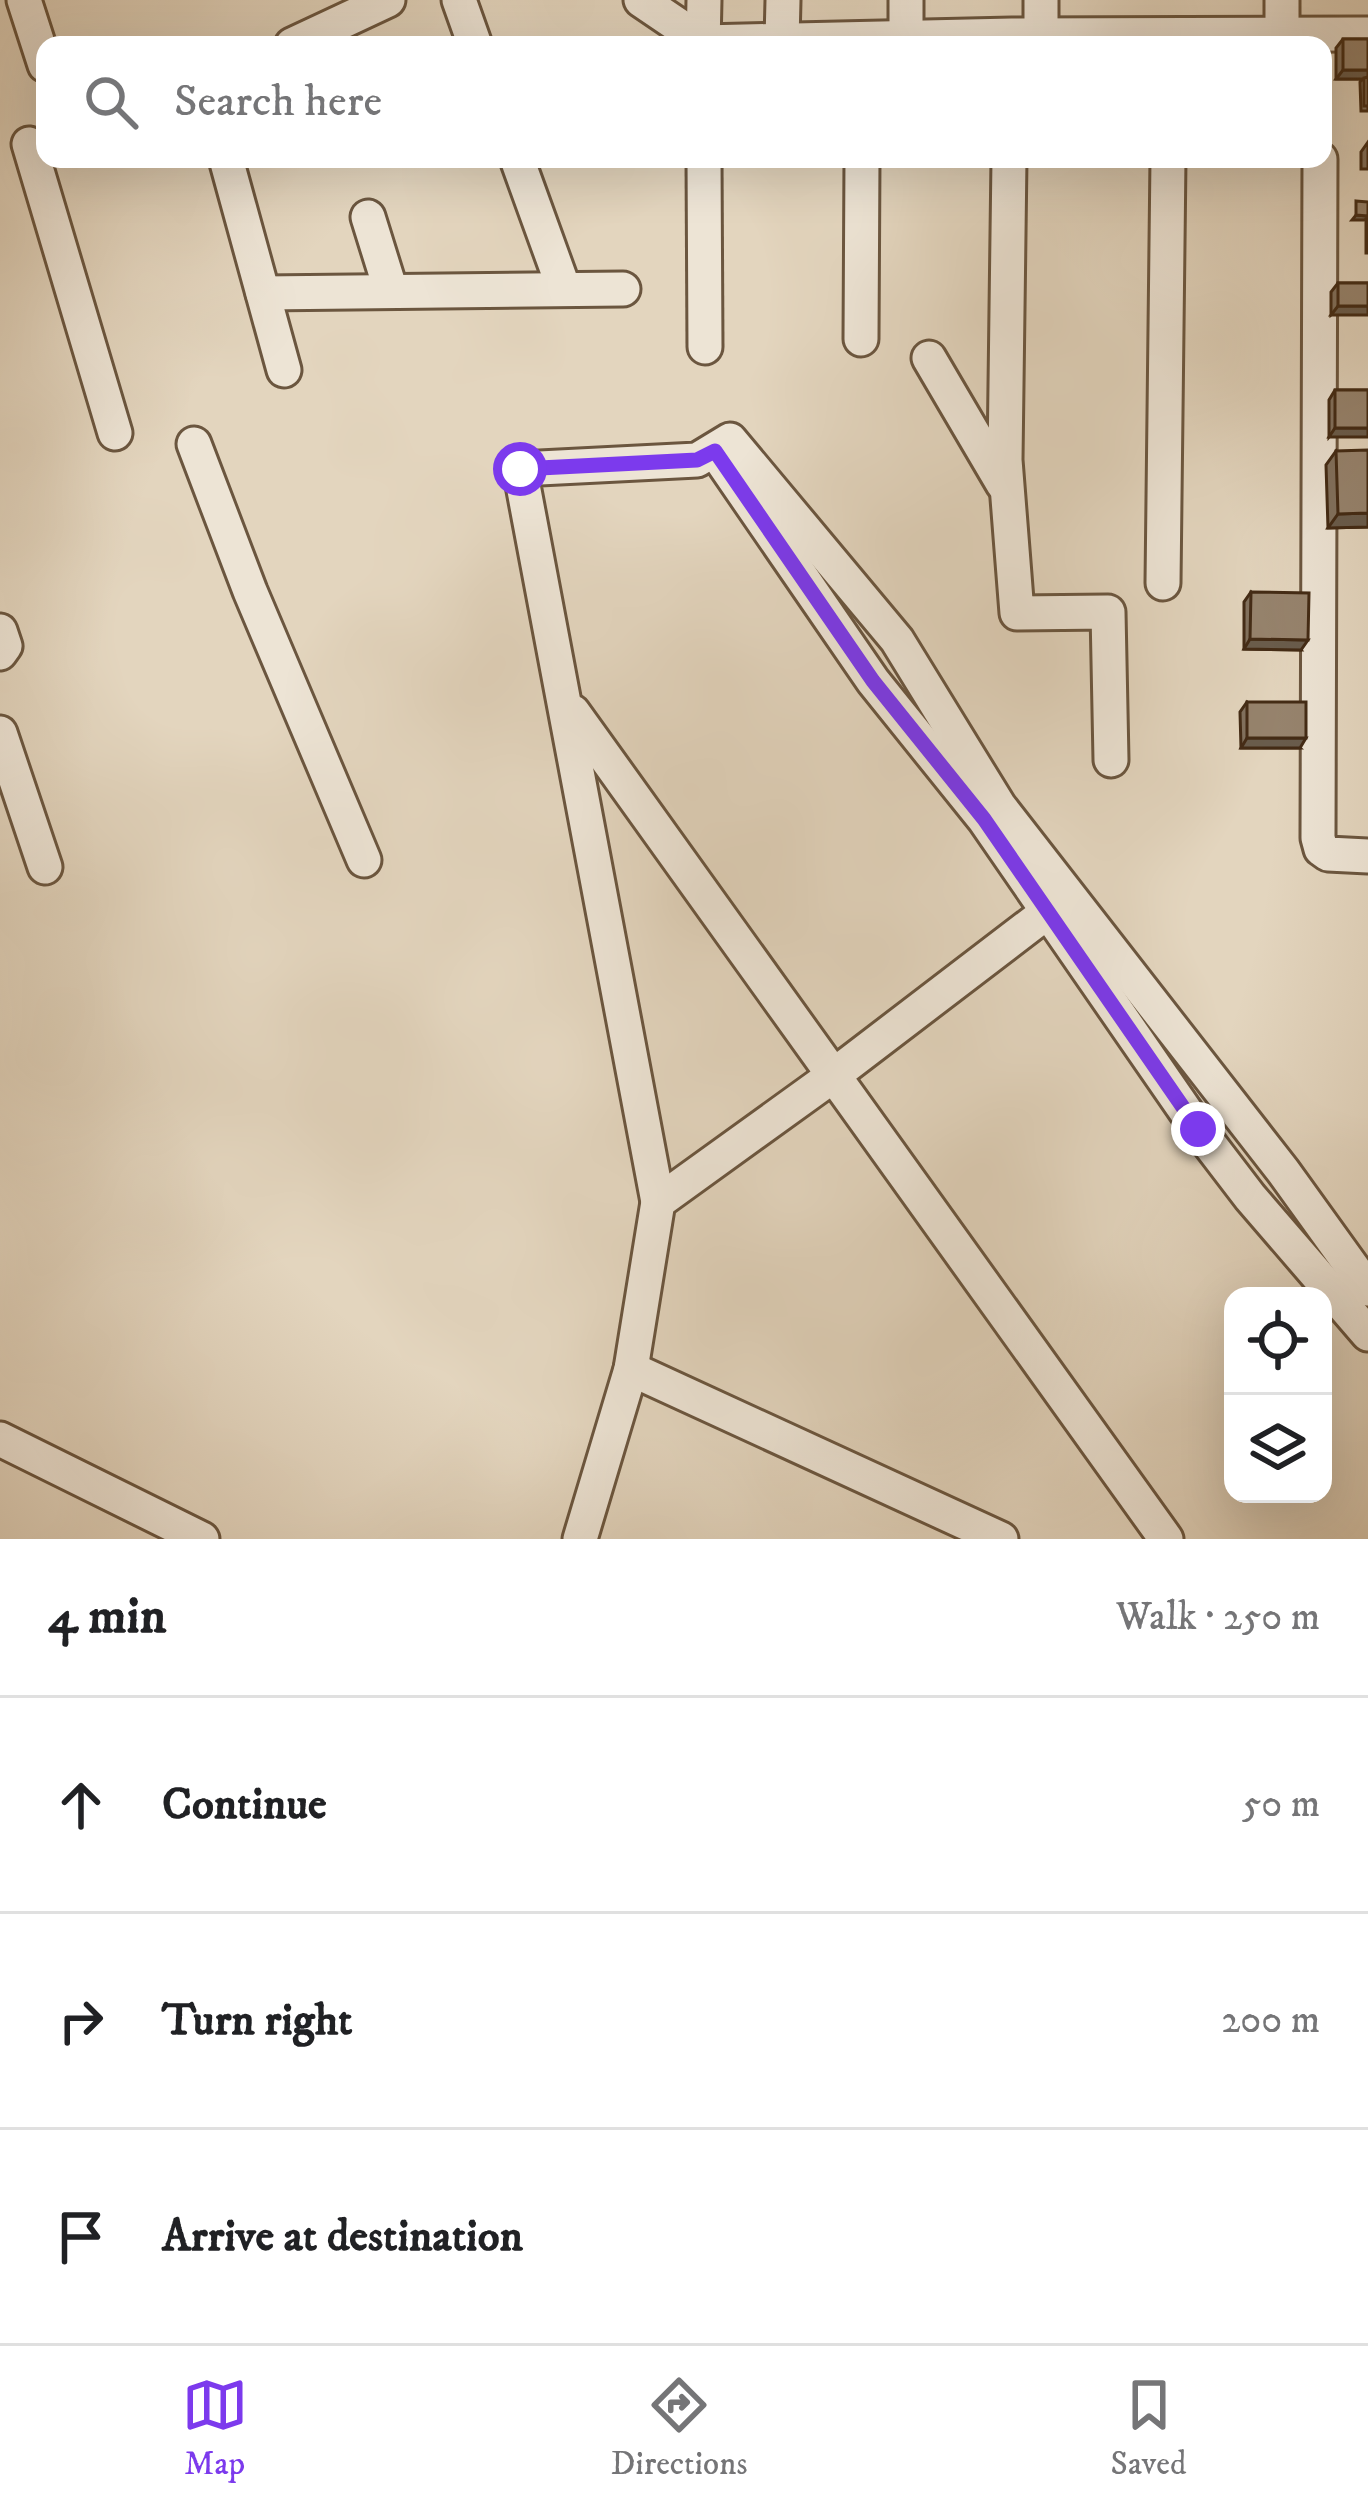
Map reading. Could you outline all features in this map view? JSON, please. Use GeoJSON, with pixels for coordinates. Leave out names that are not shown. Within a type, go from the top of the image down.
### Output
{"type":"FeatureCollection","features":[{"type":"Feature","properties":{"kind":"street"},"geometry":{"type":"LineString","coordinates":[[24,0],[36,37]]}},
{"type":"Feature","properties":{"kind":"street"},"geometry":{"type":"LineString","coordinates":[[311,36],[388,0]]}},
{"type":"Feature","properties":{"kind":"street"},"geometry":{"type":"LineString","coordinates":[[459,0],[472,36]]}},
{"type":"Feature","properties":{"kind":"street"},"geometry":{"type":"LineString","coordinates":[[641,0],[692,36]]}},
{"type":"Feature","properties":{"kind":"street"},"geometry":{"type":"LineString","coordinates":[[703,36],[704,0]]}},
{"type":"Feature","properties":{"kind":"street"},"geometry":{"type":"LineString","coordinates":[[782,36],[783,0]]}},
{"type":"Feature","properties":{"kind":"street"},"geometry":{"type":"LineString","coordinates":[[906,0],[906,36]]}},
{"type":"Feature","properties":{"kind":"street"},"geometry":{"type":"LineString","coordinates":[[1023,36],[1042,0]]}},
{"type":"Feature","properties":{"kind":"street"},"geometry":{"type":"LineString","coordinates":[[1282,0],[1282,34]]}},
{"type":"Feature","properties":{"kind":"street"},"geometry":{"type":"LineString","coordinates":[[1332,38],[1368,34]]}},
{"type":"Feature","properties":{"kind":"street"},"geometry":{"type":"LineString","coordinates":[[1245,36],[1295,36]]}},
{"type":"Feature","properties":{"kind":"street"},"geometry":{"type":"LineString","coordinates":[[24,146],[115,433]]}},
{"type":"Feature","properties":{"kind":"street"},"geometry":{"type":"LineString","coordinates":[[228,168],[284,370]]}},
{"type":"Feature","properties":{"kind":"street"},"geometry":{"type":"LineString","coordinates":[[520,168],[564,289]]}},
{"type":"Feature","properties":{"kind":"street"},"geometry":{"type":"LineString","coordinates":[[704,168],[704,347]]}},
{"type":"Feature","properties":{"kind":"street"},"geometry":{"type":"LineString","coordinates":[[861,339],[862,168]]}},
{"type":"Feature","properties":{"kind":"street"},"geometry":{"type":"LineString","coordinates":[[1009,168],[1007,491],[1017,613],[1108,612],[1111,760]]}},
{"type":"Feature","properties":{"kind":"street"},"geometry":{"type":"LineString","coordinates":[[1163,583],[1168,168]]}},
{"type":"Feature","properties":{"kind":"street"},"geometry":{"type":"LineString","coordinates":[[1320,168],[1318,838],[1328,854],[1368,856]]}},
{"type":"Feature","properties":{"kind":"street"},"geometry":{"type":"LineString","coordinates":[[368,217],[392,291]]}},
{"type":"Feature","properties":{"kind":"street"},"geometry":{"type":"LineString","coordinates":[[263,293],[623,289]]}},
{"type":"Feature","properties":{"kind":"street"},"geometry":{"type":"LineString","coordinates":[[928,358],[1007,491]]}},
{"type":"Feature","properties":{"kind":"street"},"geometry":{"type":"LineString","coordinates":[[194,444],[250,591],[364,860]]}},
{"type":"Feature","properties":{"kind":"street"},"geometry":{"type":"LineString","coordinates":[[580,1539],[632,1370],[658,1202],[520,469],[697,460],[722,445],[873,681],[984,819],[1258,1138],[1368,1289]]}},
{"type":"Feature","properties":{"kind":"street"},"geometry":{"type":"LineString","coordinates":[[0,631],[5,646],[0,653]]}},
{"type":"Feature","properties":{"kind":"street"},"geometry":{"type":"LineString","coordinates":[[565,701],[1166,1539]]}},
{"type":"Feature","properties":{"kind":"street"},"geometry":{"type":"LineString","coordinates":[[0,733],[45,867]]}},
{"type":"Feature","properties":{"kind":"street"},"geometry":{"type":"LineString","coordinates":[[658,1202],[1059,904]]}},
{"type":"Feature","properties":{"kind":"street"},"geometry":{"type":"LineString","coordinates":[[1059,904],[1250,1198],[1368,1334]]}},
{"type":"Feature","properties":{"kind":"street"},"geometry":{"type":"LineString","coordinates":[[632,1370],[1001,1539]]}},
{"type":"Feature","properties":{"kind":"street"},"geometry":{"type":"LineString","coordinates":[[0,1439],[202,1539]]}},
{"type":"Feature","properties":{"kind":"building"},"geometry":{"type":"Polygon","coordinates":[[[1343,39],[1368,39],[1368,70],[1343,70],[1343,39]]]}},
{"type":"Feature","properties":{"kind":"building"},"geometry":{"type":"Polygon","coordinates":[[[1368,77],[1368,106],[1364,106],[1364,78],[1368,77]]]}},
{"type":"Feature","properties":{"kind":"building"},"geometry":{"type":"Polygon","coordinates":[[[1356,201],[1368,202],[1368,216],[1356,215],[1356,201]]]}},
{"type":"Feature","properties":{"kind":"building"},"geometry":{"type":"Polygon","coordinates":[[[1338,283],[1368,283],[1368,306],[1338,306],[1338,283]]]}},
{"type":"Feature","properties":{"kind":"building"},"geometry":{"type":"Polygon","coordinates":[[[1335,390],[1368,390],[1368,428],[1335,428],[1335,390]]]}},
{"type":"Feature","properties":{"kind":"building"},"geometry":{"type":"Polygon","coordinates":[[[1368,450],[1368,513],[1338,514],[1336,451],[1368,450]]]}},
{"type":"Feature","properties":{"kind":"building"},"geometry":{"type":"Polygon","coordinates":[[[1251,592],[1309,593],[1308,640],[1250,639],[1251,592]]]}},
{"type":"Feature","properties":{"kind":"building"},"geometry":{"type":"Polygon","coordinates":[[[1247,702],[1306,702],[1306,738],[1247,738],[1247,702]]]}},
{"type":"Feature","properties":{"kind":"route"},"geometry":{"type":"LineString","coordinates":[[520,469],[697,460],[715,451],[873,681],[984,819],[1198,1129]]}}]}
